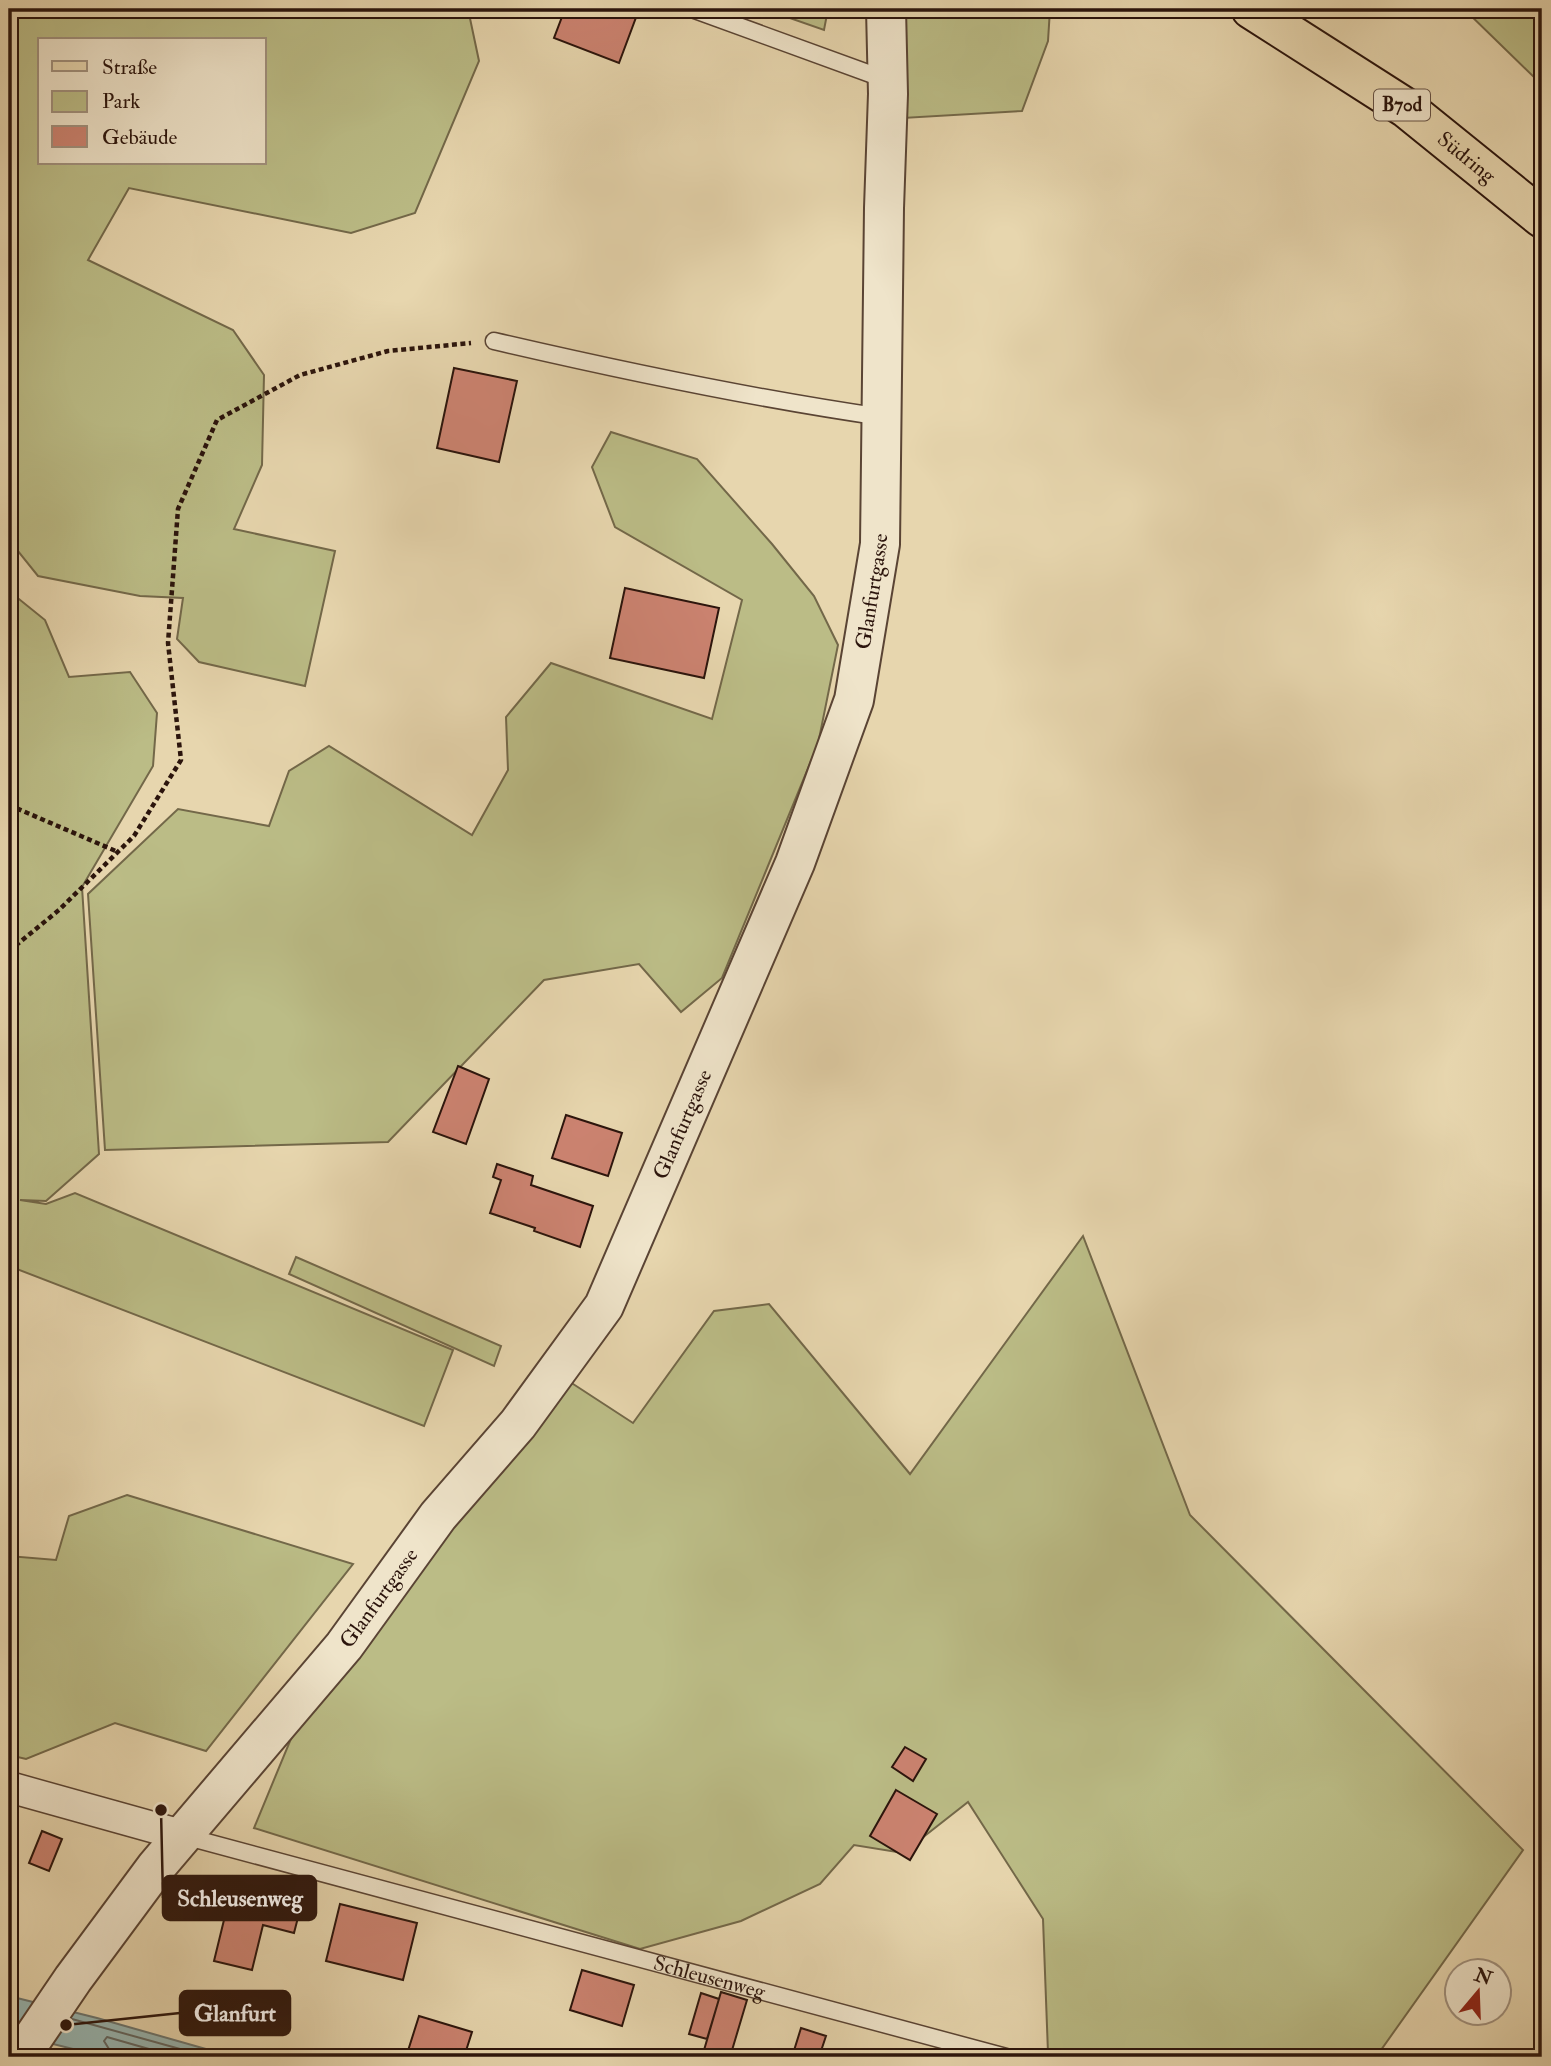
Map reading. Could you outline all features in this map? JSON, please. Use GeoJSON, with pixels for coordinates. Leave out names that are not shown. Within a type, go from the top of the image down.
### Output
{"type":"FeatureCollection","features":[{"type":"Feature","properties":{"kind":"main road","name":"Südring"},"geometry":{"type":"LineString","coordinates":[[1251,9],[1406,108],[1542,218]]}},
{"type":"Feature","properties":{"kind":"street","name":"Glanfurtgasse"},"geometry":{"type":"LineString","coordinates":[[20,2057],[73,1979],[181,1835],[344,1646],[438,1517],[518,1424],[604,1306],[795,863],[854,700],[880,544],[888,81],[886,9]]}},
{"type":"Feature","properties":{"kind":"street","name":"Schleusenweg"},"geometry":{"type":"LineString","coordinates":[[9,1787],[181,1835]]}},
{"type":"Feature","properties":{"kind":"lane"},"geometry":{"type":"LineString","coordinates":[[692,9],[888,81]]}},
{"type":"Feature","properties":{"kind":"lane"},"geometry":{"type":"LineString","coordinates":[[494,341],[653,378],[882,417]]}},
{"type":"Feature","properties":{"kind":"lane","name":"Schleusenweg"},"geometry":{"type":"LineString","coordinates":[[181,1835],[1006,2057]]}},
{"type":"Feature","properties":{"kind":"path"},"geometry":{"type":"LineString","coordinates":[[9,951],[59,910],[134,836],[181,760],[168,643],[178,509],[217,420],[300,375],[388,351],[494,341]]}},
{"type":"Feature","properties":{"kind":"path"},"geometry":{"type":"LineString","coordinates":[[9,805],[118,852]]}},
{"type":"Feature","properties":{"kind":"green space"},"geometry":{"type":"Polygon","coordinates":[[[9,9],[468,9],[479,61],[415,213],[351,233],[129,188],[88,260],[233,330],[264,375],[262,465],[234,529],[335,551],[305,686],[199,662],[177,639],[183,598],[140,596],[38,576],[9,540],[9,9]]]}},
{"type":"Feature","properties":{"kind":"green space"},"geometry":{"type":"Polygon","coordinates":[[[764,9],[828,9],[824,30],[764,9]]]}},
{"type":"Feature","properties":{"kind":"green space"},"geometry":{"type":"Polygon","coordinates":[[[903,9],[1050,9],[1048,41],[1022,111],[903,118],[903,9]]]}},
{"type":"Feature","properties":{"kind":"green space"},"geometry":{"type":"Polygon","coordinates":[[[1464,9],[1533,9],[1542,16],[1542,85],[1464,9]]]}},
{"type":"Feature","properties":{"kind":"green space"},"geometry":{"type":"Polygon","coordinates":[[[611,432],[697,459],[814,596],[838,645],[818,744],[722,978],[681,1012],[639,964],[544,980],[388,1142],[105,1150],[88,894],[178,809],[269,826],[289,771],[329,746],[472,835],[508,770],[506,717],[551,663],[712,719],[742,600],[615,527],[592,467],[611,432]]]}},
{"type":"Feature","properties":{"kind":"green space"},"geometry":{"type":"Polygon","coordinates":[[[9,591],[45,620],[69,677],[130,672],[157,713],[153,766],[82,887],[99,1154],[46,1201],[20,1200],[46,1204],[75,1193],[453,1350],[424,1426],[9,1266],[9,591]]]}},
{"type":"Feature","properties":{"kind":"green space"},"geometry":{"type":"Polygon","coordinates":[[[1083,1236],[1190,1515],[1523,1850],[1446,1958],[1442,1958],[1442,1964],[1376,2057],[1051,2057],[1048,2053],[1043,1919],[968,1802],[903,1853],[854,1845],[820,1884],[741,1921],[640,1949],[254,1828],[295,1729],[567,1380],[633,1423],[714,1311],[769,1304],[910,1474],[1083,1236]]]}},
{"type":"Feature","properties":{"kind":"green space"},"geometry":{"type":"Polygon","coordinates":[[[296,1257],[501,1346],[494,1366],[289,1274],[296,1257]]]}},
{"type":"Feature","properties":{"kind":"green space"},"geometry":{"type":"Polygon","coordinates":[[[127,1495],[353,1564],[206,1751],[115,1723],[26,1759],[9,1755],[9,1556],[56,1560],[69,1516],[127,1495]]]}},
{"type":"Feature","properties":{"kind":"water"},"geometry":{"type":"Polygon","coordinates":[[[9,1996],[234,2057],[105,2057],[9,2033],[9,1996]]]}},
{"type":"Feature","properties":{"kind":"building"},"geometry":{"type":"Polygon","coordinates":[[[565,9],[629,9],[638,12],[619,63],[554,38],[565,9]]]}},
{"type":"Feature","properties":{"kind":"building"},"geometry":{"type":"Polygon","coordinates":[[[454,368],[517,381],[499,462],[437,448],[454,368]]]}},
{"type":"Feature","properties":{"kind":"building"},"geometry":{"type":"Polygon","coordinates":[[[625,588],[719,608],[704,678],[610,658],[625,588]]]}},
{"type":"Feature","properties":{"kind":"building"},"geometry":{"type":"Polygon","coordinates":[[[458,1066],[489,1079],[466,1144],[433,1132],[458,1066]]]}},
{"type":"Feature","properties":{"kind":"building"},"geometry":{"type":"Polygon","coordinates":[[[566,1115],[622,1133],[608,1176],[552,1158],[566,1115]]]}},
{"type":"Feature","properties":{"kind":"building"},"geometry":{"type":"Polygon","coordinates":[[[497,1164],[533,1176],[531,1185],[593,1206],[580,1247],[490,1213],[501,1180],[493,1177],[497,1164]]]}},
{"type":"Feature","properties":{"kind":"building"},"geometry":{"type":"Polygon","coordinates":[[[905,1747],[926,1759],[913,1781],[892,1767],[905,1747]]]}},
{"type":"Feature","properties":{"kind":"building"},"geometry":{"type":"Polygon","coordinates":[[[896,1790],[937,1814],[910,1860],[870,1836],[896,1790]]]}},
{"type":"Feature","properties":{"kind":"building"},"geometry":{"type":"Polygon","coordinates":[[[42,1831],[62,1839],[49,1871],[29,1863],[42,1831]]]}},
{"type":"Feature","properties":{"kind":"building"},"geometry":{"type":"Polygon","coordinates":[[[233,1883],[303,1898],[294,1933],[263,1925],[252,1970],[214,1961],[233,1883]]]}},
{"type":"Feature","properties":{"kind":"building"},"geometry":{"type":"Polygon","coordinates":[[[340,1904],[417,1923],[403,1980],[326,1961],[340,1904]]]}},
{"type":"Feature","properties":{"kind":"building"},"geometry":{"type":"Polygon","coordinates":[[[582,1970],[634,1985],[622,2026],[570,2010],[582,1970]]]}},
{"type":"Feature","properties":{"kind":"building"},"geometry":{"type":"Polygon","coordinates":[[[721,1992],[747,2000],[730,2057],[702,2057],[721,1992]]]}},
{"type":"Feature","properties":{"kind":"building"},"geometry":{"type":"Polygon","coordinates":[[[701,1993],[719,1999],[707,2039],[689,2034],[701,1993]]]}},
{"type":"Feature","properties":{"kind":"building"},"geometry":{"type":"Polygon","coordinates":[[[419,2016],[472,2032],[464,2057],[406,2057],[419,2016]]]}},
{"type":"Feature","properties":{"kind":"building"},"geometry":{"type":"Polygon","coordinates":[[[801,2028],[826,2036],[819,2057],[792,2057],[801,2028]]]}},
{"type":"Feature","properties":{"kind":"place","name":"Schleusenweg"},"geometry":{"type":"Point","coordinates":[161,1810]}},
{"type":"Feature","properties":{"kind":"place","name":"Glanfurt"},"geometry":{"type":"Point","coordinates":[66,2025]}}]}
